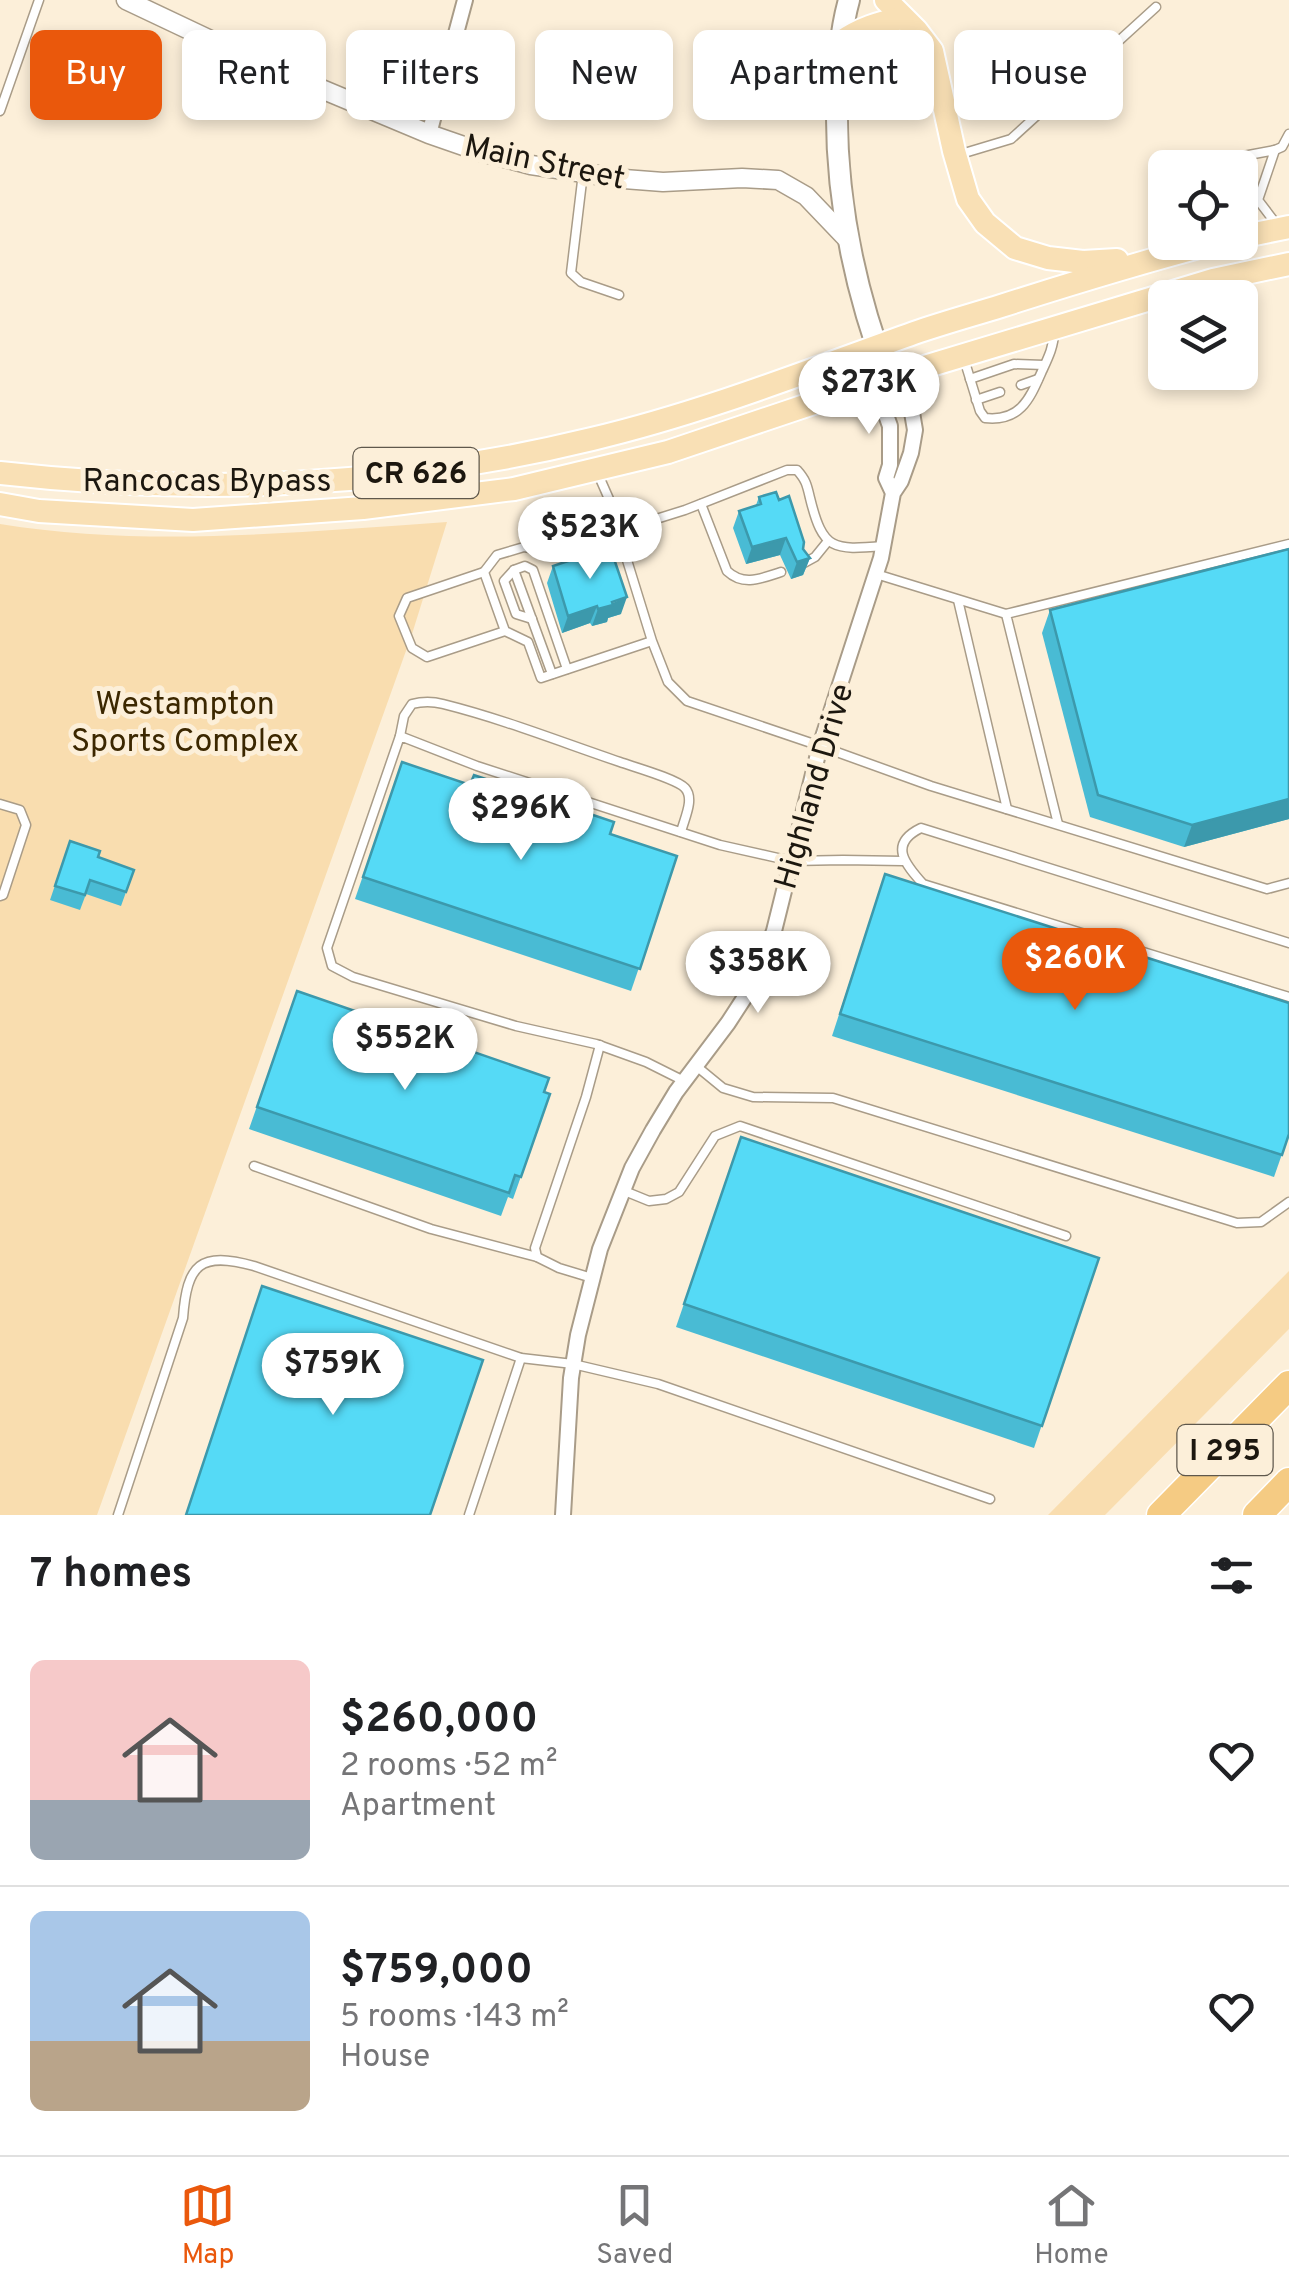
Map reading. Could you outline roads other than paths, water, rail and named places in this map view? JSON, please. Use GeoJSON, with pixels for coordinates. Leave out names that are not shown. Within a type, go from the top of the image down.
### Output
{"type":"FeatureCollection","features":[{"type":"Feature","properties":{"kind":"highway","name":"I 295"},"geometry":{"type":"LineString","coordinates":[[1161,1515],[1289,1386]]}},
{"type":"Feature","properties":{"kind":"highway","name":"I 295"},"geometry":{"type":"LineString","coordinates":[[1257,1515],[1289,1482]]}},
{"type":"Feature","properties":{"kind":"main road"},"geometry":{"type":"LineString","coordinates":[[843,30],[849,0]]}},
{"type":"Feature","properties":{"kind":"main road"},"geometry":{"type":"LineString","coordinates":[[858,30],[894,9],[932,50],[968,199],[986,223],[1015,248],[1048,258],[1084,262],[1148,259]]}},
{"type":"Feature","properties":{"kind":"main road"},"geometry":{"type":"LineString","coordinates":[[837,120],[838,179],[850,241],[876,347],[888,378]]}},
{"type":"Feature","properties":{"kind":"main road"},"geometry":{"type":"LineString","coordinates":[[1258,233],[1285,228]]}},
{"type":"Feature","properties":{"kind":"main road","name":"CR 626"},"geometry":{"type":"LineString","coordinates":[[876,347],[1148,260]]}},
{"type":"Feature","properties":{"kind":"main road","name":"CR 626"},"geometry":{"type":"LineString","coordinates":[[888,378],[967,367],[1055,328],[1213,280],[1289,264]]}},
{"type":"Feature","properties":{"kind":"main road","name":"Rancocas Bypass"},"geometry":{"type":"LineString","coordinates":[[0,473],[142,486],[247,486],[349,480],[448,468],[656,422],[876,347]]}},
{"type":"Feature","properties":{"kind":"main road","name":"Rancocas Bypass"},"geometry":{"type":"LineString","coordinates":[[0,504],[39,511],[194,520],[382,506],[514,488],[668,452],[888,378]]}},
{"type":"Feature","properties":{"kind":"street","name":"Main Street"},"geometry":{"type":"LineString","coordinates":[[126,0],[256,62],[478,151],[531,165],[662,182],[778,180],[806,196],[850,241]]}},
{"type":"Feature","properties":{"kind":"street"},"geometry":{"type":"LineString","coordinates":[[429,134],[465,0]]}},
{"type":"Feature","properties":{"kind":"street","name":"Highland Drive"},"geometry":{"type":"LineString","coordinates":[[563,1515],[573,1364],[600,1248],[622,1190],[653,1130],[754,982],[774,930],[820,746],[876,574],[892,493],[886,478],[890,426],[882,404],[888,378],[909,394],[914,430],[902,481],[892,493]]}},
{"type":"Feature","properties":{"kind":"lane"},"geometry":{"type":"LineString","coordinates":[[0,111],[39,0]]}},
{"type":"Feature","properties":{"kind":"lane"},"geometry":{"type":"LineString","coordinates":[[956,156],[1011,140],[1156,7]]}},
{"type":"Feature","properties":{"kind":"lane"},"geometry":{"type":"LineString","coordinates":[[1258,153],[1282,147],[1289,134]]}},
{"type":"Feature","properties":{"kind":"lane"},"geometry":{"type":"LineString","coordinates":[[1275,150],[1258,200],[1285,228]]}},
{"type":"Feature","properties":{"kind":"lane"},"geometry":{"type":"LineString","coordinates":[[583,173],[571,274],[581,282],[619,295]]}},
{"type":"Feature","properties":{"kind":"lane"},"geometry":{"type":"LineString","coordinates":[[1044,366],[967,367],[980,411],[986,418],[996,420],[1017,412],[1029,400],[1054,344],[1055,328]]}},
{"type":"Feature","properties":{"kind":"lane"},"geometry":{"type":"LineString","coordinates":[[1021,385],[1038,379]]}},
{"type":"Feature","properties":{"kind":"lane"},"geometry":{"type":"LineString","coordinates":[[976,400],[1000,392]]}},
{"type":"Feature","properties":{"kind":"lane"},"geometry":{"type":"LineString","coordinates":[[596,470],[668,682],[687,701],[931,786],[1267,888],[1289,883]]}},
{"type":"Feature","properties":{"kind":"lane"},"geometry":{"type":"LineString","coordinates":[[652,640],[541,678],[528,642],[505,631],[427,656],[412,648],[399,616],[407,598],[459,586],[484,572],[497,555],[524,547],[555,552],[701,504],[787,470],[797,470],[807,481],[822,536],[834,546],[884,546]]}},
{"type":"Feature","properties":{"kind":"lane"},"geometry":{"type":"LineString","coordinates":[[701,504],[727,572],[750,582],[781,572]]}},
{"type":"Feature","properties":{"kind":"lane"},"geometry":{"type":"LineString","coordinates":[[804,563],[828,541]]}},
{"type":"Feature","properties":{"kind":"lane"},"geometry":{"type":"LineString","coordinates":[[876,574],[1006,614],[1289,544]]}},
{"type":"Feature","properties":{"kind":"lane"},"geometry":{"type":"LineString","coordinates":[[552,674],[532,619],[516,614],[504,582],[514,570],[524,566],[533,570],[568,670]]}},
{"type":"Feature","properties":{"kind":"lane"},"geometry":{"type":"LineString","coordinates":[[484,572],[505,631]]}},
{"type":"Feature","properties":{"kind":"lane"},"geometry":{"type":"LineString","coordinates":[[958,600],[1007,809]]}},
{"type":"Feature","properties":{"kind":"lane"},"geometry":{"type":"LineString","coordinates":[[1006,614],[1058,824]]}},
{"type":"Feature","properties":{"kind":"lane"},"geometry":{"type":"LineString","coordinates":[[474,629],[478,640]]}},
{"type":"Feature","properties":{"kind":"lane"},"geometry":{"type":"LineString","coordinates":[[444,639],[448,650]]}},
{"type":"Feature","properties":{"kind":"lane"},"geometry":{"type":"LineString","coordinates":[[680,832],[689,802],[683,785],[442,704],[412,704],[404,716],[327,948],[332,966],[352,977],[516,1026],[600,1046],[684,1081]]}},
{"type":"Feature","properties":{"kind":"lane"},"geometry":{"type":"LineString","coordinates":[[400,736],[477,766],[720,845],[791,862],[903,862]]}},
{"type":"Feature","properties":{"kind":"lane"},"geometry":{"type":"LineString","coordinates":[[0,804],[20,810],[26,825],[4,894],[0,896]]}},
{"type":"Feature","properties":{"kind":"lane"},"geometry":{"type":"LineString","coordinates":[[1289,943],[920,828],[902,844],[903,862],[923,884],[1289,997]]}},
{"type":"Feature","properties":{"kind":"lane"},"geometry":{"type":"LineString","coordinates":[[537,1258],[535,1248],[541,1225],[600,1046]]}},
{"type":"Feature","properties":{"kind":"lane"},"geometry":{"type":"LineString","coordinates":[[695,1065],[723,1088],[753,1098],[833,1098],[1237,1223],[1261,1222],[1289,1202]]}},
{"type":"Feature","properties":{"kind":"lane"},"geometry":{"type":"LineString","coordinates":[[622,1190],[650,1201],[666,1199],[678,1192],[715,1136],[740,1126],[1066,1236]]}},
{"type":"Feature","properties":{"kind":"lane"},"geometry":{"type":"LineString","coordinates":[[254,1166],[430,1229],[537,1258],[592,1278]]}},
{"type":"Feature","properties":{"kind":"lane"},"geometry":{"type":"LineString","coordinates":[[118,1515],[183,1318],[190,1274],[204,1263],[222,1259],[254,1266],[520,1358],[573,1364],[658,1384],[990,1500]]}},
{"type":"Feature","properties":{"kind":"lane"},"geometry":{"type":"LineString","coordinates":[[469,1515],[520,1358]]}},
{"type":"Feature","properties":{"kind":"park label","name":"Westampton Sports Complex"},"geometry":{"type":"Point","coordinates":[185,722]}}]}
